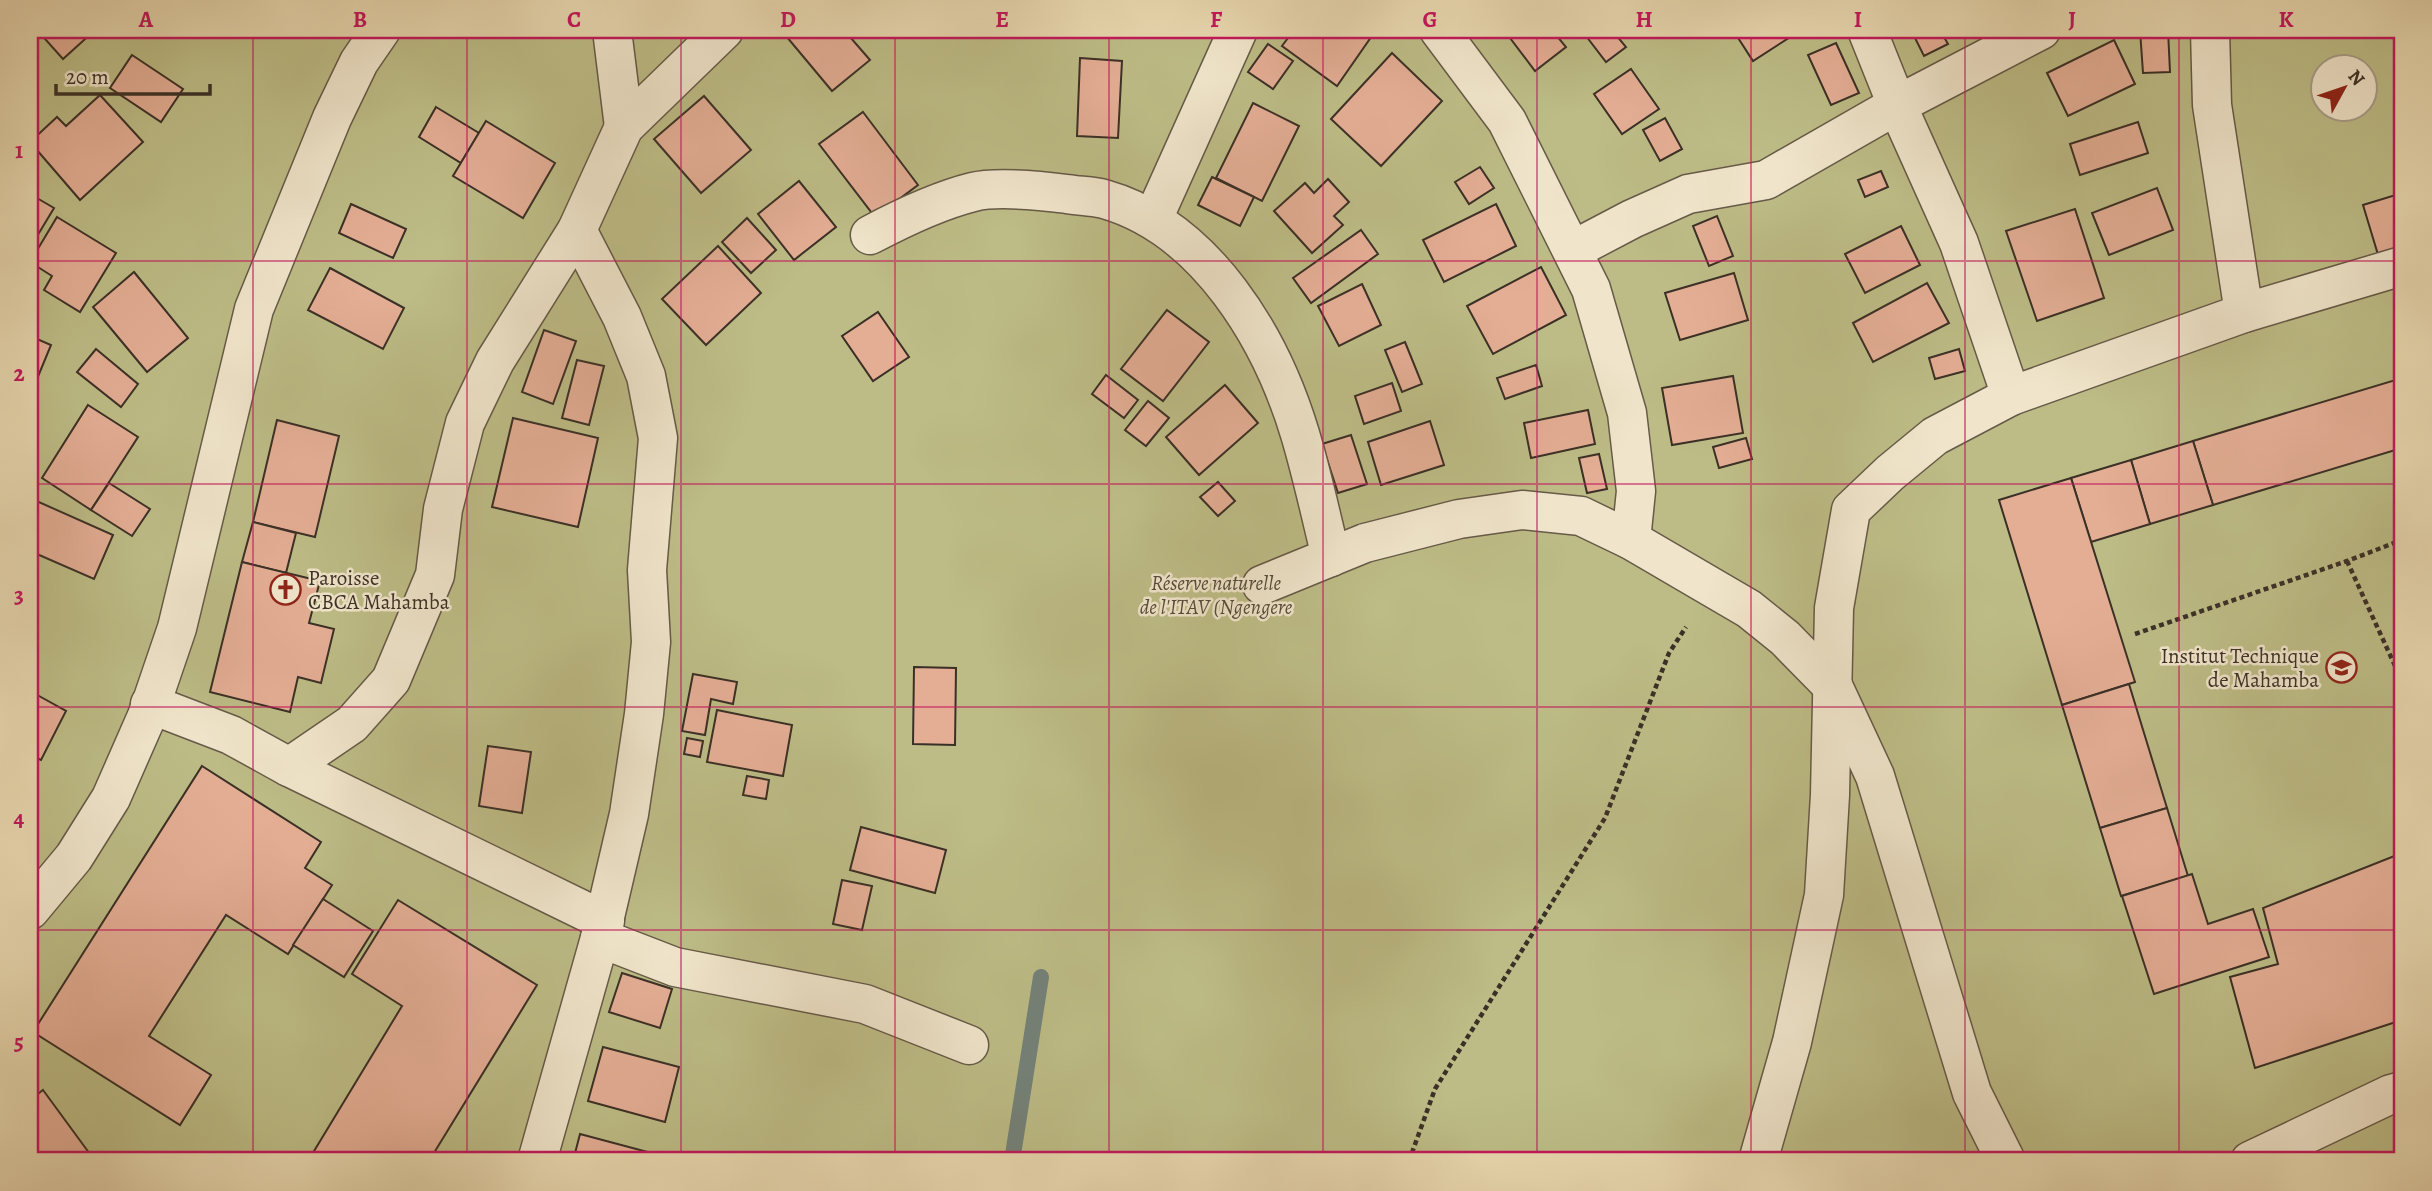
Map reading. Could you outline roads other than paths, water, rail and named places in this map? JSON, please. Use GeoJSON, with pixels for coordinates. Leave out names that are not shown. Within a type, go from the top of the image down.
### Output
{"type":"FeatureCollection","features":[{"type":"Feature","properties":{"kind":"street"},"geometry":{"type":"LineString","coordinates":[[30,910],[74,857],[111,798],[150,704],[177,628],[254,309],[332,118],[359,62],[381,30]]}},
{"type":"Feature","properties":{"kind":"street"},"geometry":{"type":"LineString","coordinates":[[612,30],[624,127]]}},
{"type":"Feature","properties":{"kind":"street"},"geometry":{"type":"LineString","coordinates":[[289,767],[352,724],[391,680],[435,575],[443,509],[465,423],[495,361],[577,230],[624,127],[724,30]]}},
{"type":"Feature","properties":{"kind":"street"},"geometry":{"type":"LineString","coordinates":[[1153,219],[1238,30]]}},
{"type":"Feature","properties":{"kind":"street"},"geometry":{"type":"LineString","coordinates":[[1439,30],[1507,121],[1591,289],[1627,413],[1636,491],[1631,540]]}},
{"type":"Feature","properties":{"kind":"street"},"geometry":{"type":"LineString","coordinates":[[1867,30],[1897,105],[1959,243],[2011,396]]}},
{"type":"Feature","properties":{"kind":"street"},"geometry":{"type":"LineString","coordinates":[[1573,250],[1688,194],[1766,180],[1897,105],[2041,30]]}},
{"type":"Feature","properties":{"kind":"street"},"geometry":{"type":"LineString","coordinates":[[2210,30],[2212,105],[2244,313]]}},
{"type":"Feature","properties":{"kind":"street"},"geometry":{"type":"LineString","coordinates":[[870,235],[905,216],[975,192],[1037,190],[1104,199],[1153,219],[1191,249],[1220,277],[1266,350],[1299,432],[1331,557]]}},
{"type":"Feature","properties":{"kind":"street"},"geometry":{"type":"LineString","coordinates":[[537,1161],[603,930],[629,814],[644,714],[651,642],[647,570],[658,438],[646,376],[622,317],[577,230]]}},
{"type":"Feature","properties":{"kind":"street"},"geometry":{"type":"LineString","coordinates":[[1758,1161],[1792,1042],[1824,895],[1834,688],[1834,608],[1851,510],[1935,436],[2011,396],[2244,313],[2402,266]]}},
{"type":"Feature","properties":{"kind":"street"},"geometry":{"type":"LineString","coordinates":[[1262,585],[1365,543],[1459,519],[1522,510],[1581,516],[1631,540],[1749,609],[1785,638],[1834,688],[1875,776],[1972,1093],[2006,1161]]}},
{"type":"Feature","properties":{"kind":"street"},"geometry":{"type":"LineString","coordinates":[[150,704],[231,736],[675,967],[865,1004],[969,1045]]}},
{"type":"Feature","properties":{"kind":"street"},"geometry":{"type":"LineString","coordinates":[[2250,1161],[2402,1091]]}},
{"type":"Feature","properties":{"kind":"waterway"},"geometry":{"type":"LineString","coordinates":[[1012,1161],[1041,977]]}},
{"type":"Feature","properties":{"kind":"place","name":"Paroisse CBCA Mahamba"},"geometry":{"type":"Point","coordinates":[285,590]}},
{"type":"Feature","properties":{"kind":"place","name":"Institut Technique de Mahamba"},"geometry":{"type":"Point","coordinates":[2342,668]}},
{"type":"Feature","properties":{"kind":"park label","name":"Réserve naturelle de l'ITAV (Ngengere"},"geometry":{"type":"Point","coordinates":[1216,595]}}]}
